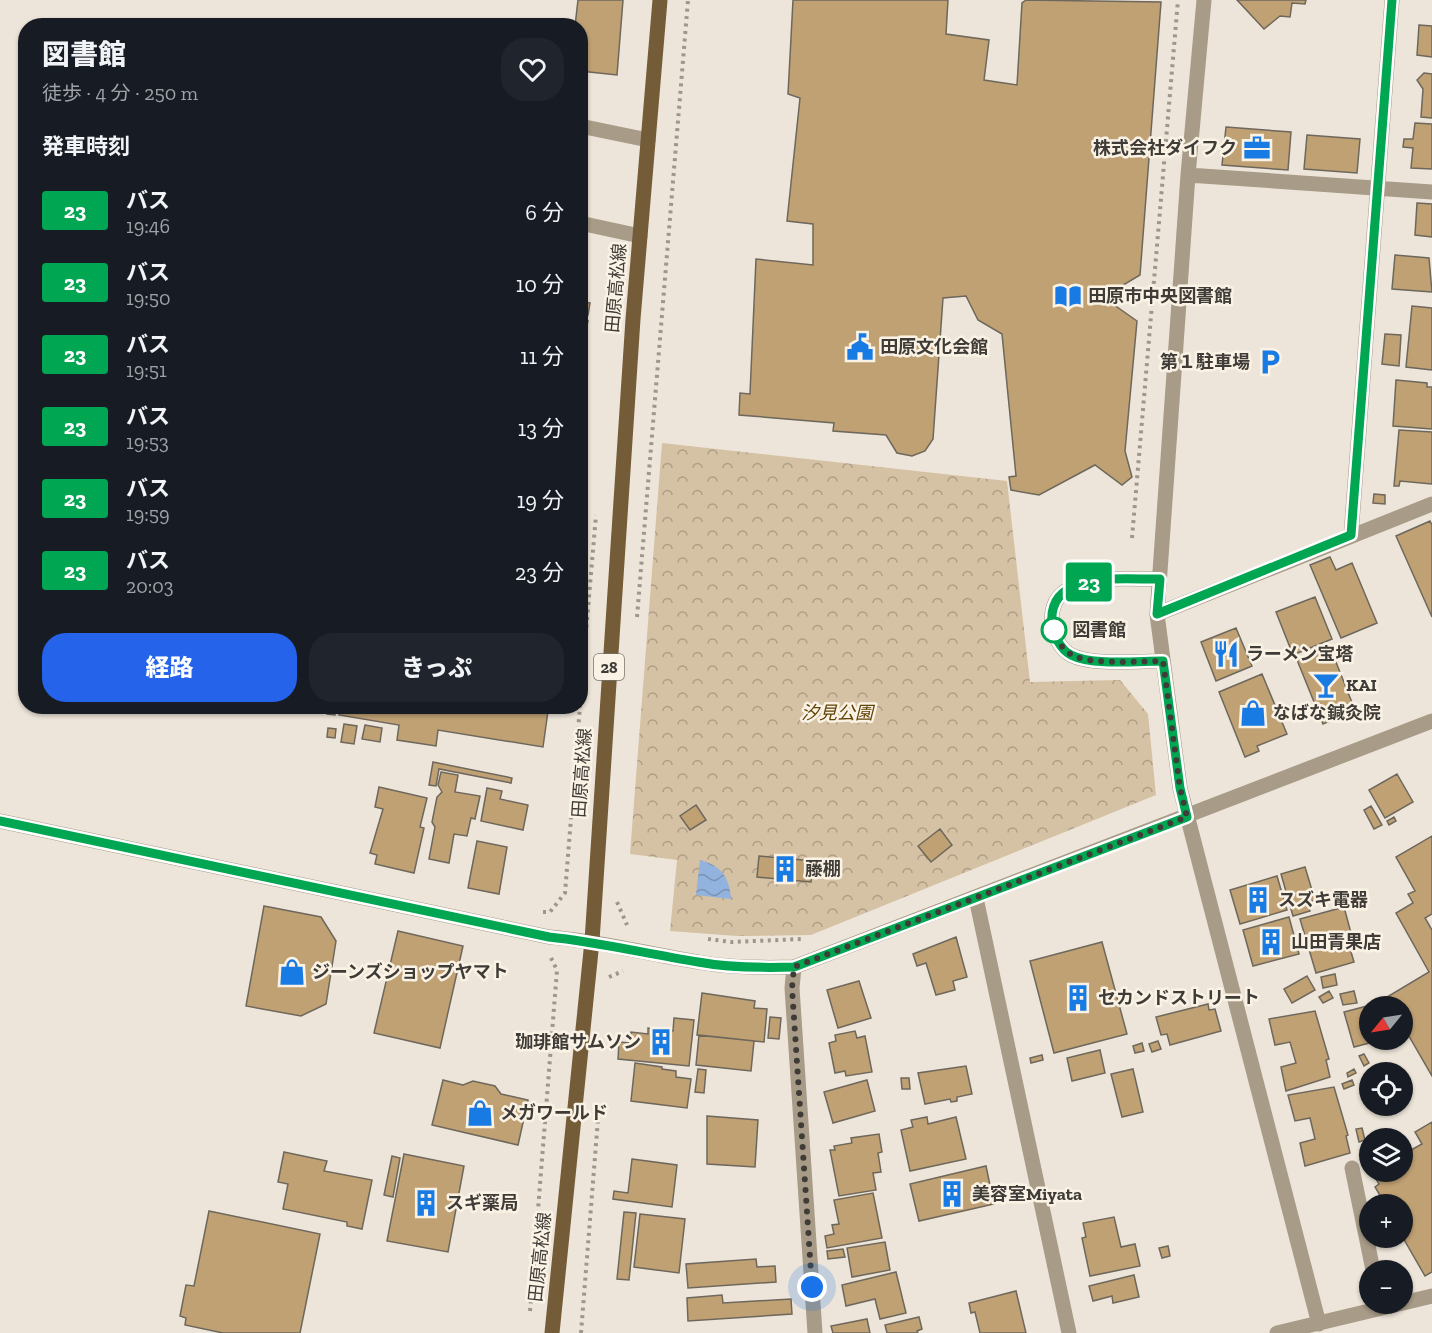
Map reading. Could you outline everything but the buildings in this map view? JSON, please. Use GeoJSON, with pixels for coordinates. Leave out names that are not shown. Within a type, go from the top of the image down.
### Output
{"type":"FeatureCollection","features":[{"type":"Feature","properties":{"kind":"main road","name":"田原高松線"},"geometry":{"type":"LineString","coordinates":[[552,1333],[592,941],[640,236],[660,0]]}},
{"type":"Feature","properties":{"kind":"street"},"geometry":{"type":"LineString","coordinates":[[1204,0],[1188,175],[1157,614],[1180,788],[1319,1324]]}},
{"type":"Feature","properties":{"kind":"street"},"geometry":{"type":"LineString","coordinates":[[1351,535],[1392,0]]}},
{"type":"Feature","properties":{"kind":"street"},"geometry":{"type":"LineString","coordinates":[[588,128],[648,140]]}},
{"type":"Feature","properties":{"kind":"street"},"geometry":{"type":"LineString","coordinates":[[1188,175],[1432,192]]}},
{"type":"Feature","properties":{"kind":"street"},"geometry":{"type":"LineString","coordinates":[[588,225],[640,236]]}},
{"type":"Feature","properties":{"kind":"street"},"geometry":{"type":"LineString","coordinates":[[1157,614],[1432,504]]}},
{"type":"Feature","properties":{"kind":"street"},"geometry":{"type":"LineString","coordinates":[[1160,579],[1078,583],[1065,590],[1054,605],[1052,625],[1058,641],[1070,655],[1091,660],[1163,661]]}},
{"type":"Feature","properties":{"kind":"street"},"geometry":{"type":"LineString","coordinates":[[0,821],[549,937],[592,941],[698,962],[744,968],[794,967],[1432,721]]}},
{"type":"Feature","properties":{"kind":"street"},"geometry":{"type":"LineString","coordinates":[[976,898],[1069,1333]]}},
{"type":"Feature","properties":{"kind":"street"},"geometry":{"type":"LineString","coordinates":[[794,967],[792,988],[815,1333]]}},
{"type":"Feature","properties":{"kind":"street"},"geometry":{"type":"LineString","coordinates":[[1352,1168],[1371,1260]]}},
{"type":"Feature","properties":{"kind":"street"},"geometry":{"type":"LineString","coordinates":[[1413,1300],[1432,1296]]}},
{"type":"Feature","properties":{"kind":"street"},"geometry":{"type":"LineString","coordinates":[[1277,1333],[1359,1312]]}},
{"type":"Feature","properties":{"kind":"path"},"geometry":{"type":"LineString","coordinates":[[637,628],[688,0]]}},
{"type":"Feature","properties":{"kind":"path"},"geometry":{"type":"LineString","coordinates":[[1132,538],[1178,0]]}},
{"type":"Feature","properties":{"kind":"path"},"geometry":{"type":"LineString","coordinates":[[540,911],[550,912],[565,893],[579,714]]}},
{"type":"Feature","properties":{"kind":"path"},"geometry":{"type":"LineString","coordinates":[[615,899],[626,925],[632,926]]}},
{"type":"Feature","properties":{"kind":"path"},"geometry":{"type":"LineString","coordinates":[[698,938],[731,942],[812,938]]}},
{"type":"Feature","properties":{"kind":"path"},"geometry":{"type":"LineString","coordinates":[[529,1321],[557,970],[548,954]]}},
{"type":"Feature","properties":{"kind":"path"},"geometry":{"type":"LineString","coordinates":[[609,986],[609,976],[623,970],[629,971]]}},
{"type":"Feature","properties":{"kind":"path"},"geometry":{"type":"LineString","coordinates":[[581,1333],[599,1112]]}},
{"type":"Feature","properties":{"kind":"green space","name":"汐見公園"},"geometry":{"type":"Polygon","coordinates":[[[662,443],[1007,481],[1030,682],[1120,680],[1148,714],[1156,795],[811,935],[737,936],[670,931],[677,860],[630,854],[662,443]]]}},
{"type":"Feature","properties":{"kind":"water"},"geometry":{"type":"Polygon","coordinates":[[[700,860],[708,862],[723,874],[731,899],[696,895],[700,860]]]}},
{"type":"Feature","properties":{"kind":"bus line","name":"23"},"geometry":{"type":"LineString","coordinates":[[0,821],[549,937],[628,947],[698,962],[761,968],[794,967],[1187,817],[1180,788],[1163,661],[1091,660],[1070,655],[1058,641],[1052,625],[1054,605],[1065,590],[1078,583],[1160,579],[1157,614],[1351,535],[1374,211],[1392,0]]}},
{"type":"Feature","properties":{"kind":"place","name":"株式会社ダイフク"},"geometry":{"type":"Point","coordinates":[1257,148]}},
{"type":"Feature","properties":{"kind":"place","name":"田原市中央図書館"},"geometry":{"type":"Point","coordinates":[1068,296]}},
{"type":"Feature","properties":{"kind":"place","name":"田原文化会館"},"geometry":{"type":"Point","coordinates":[860,347]}},
{"type":"Feature","properties":{"kind":"place","name":"第１駐車場"},"geometry":{"type":"Point","coordinates":[1270,362]}},
{"type":"Feature","properties":{"kind":"place","name":"図書館"},"geometry":{"type":"Point","coordinates":[1054,630]}},
{"type":"Feature","properties":{"kind":"place","name":"ラーメン宝塔"},"geometry":{"type":"Point","coordinates":[1226,654]}},
{"type":"Feature","properties":{"kind":"place","name":"KAI"},"geometry":{"type":"Point","coordinates":[1326,685]}},
{"type":"Feature","properties":{"kind":"place","name":"なばな鍼灸院"},"geometry":{"type":"Point","coordinates":[1253,713]}},
{"type":"Feature","properties":{"kind":"place","name":"藤棚"},"geometry":{"type":"Point","coordinates":[785,869]}},
{"type":"Feature","properties":{"kind":"place","name":"スズキ電器"},"geometry":{"type":"Point","coordinates":[1258,900]}},
{"type":"Feature","properties":{"kind":"place","name":"山田青果店"},"geometry":{"type":"Point","coordinates":[1271,942]}},
{"type":"Feature","properties":{"kind":"place","name":"ジーンズショップヤマト"},"geometry":{"type":"Point","coordinates":[292,972]}},
{"type":"Feature","properties":{"kind":"place","name":"セカンドストリート"},"geometry":{"type":"Point","coordinates":[1078,998]}},
{"type":"Feature","properties":{"kind":"place","name":"珈琲館サムソン"},"geometry":{"type":"Point","coordinates":[661,1042]}},
{"type":"Feature","properties":{"kind":"place","name":"メガワールド"},"geometry":{"type":"Point","coordinates":[480,1113]}},
{"type":"Feature","properties":{"kind":"place","name":"美容室Miyata"},"geometry":{"type":"Point","coordinates":[952,1194]}},
{"type":"Feature","properties":{"kind":"place","name":"スギ薬局"},"geometry":{"type":"Point","coordinates":[426,1203]}},
{"type":"Feature","properties":{"kind":"route"},"geometry":{"type":"LineString","coordinates":[[812,1287],[792,988],[794,967],[1187,817],[1180,788],[1163,661],[1091,660],[1070,655],[1058,641],[1052,625],[1054,630]]}}]}
